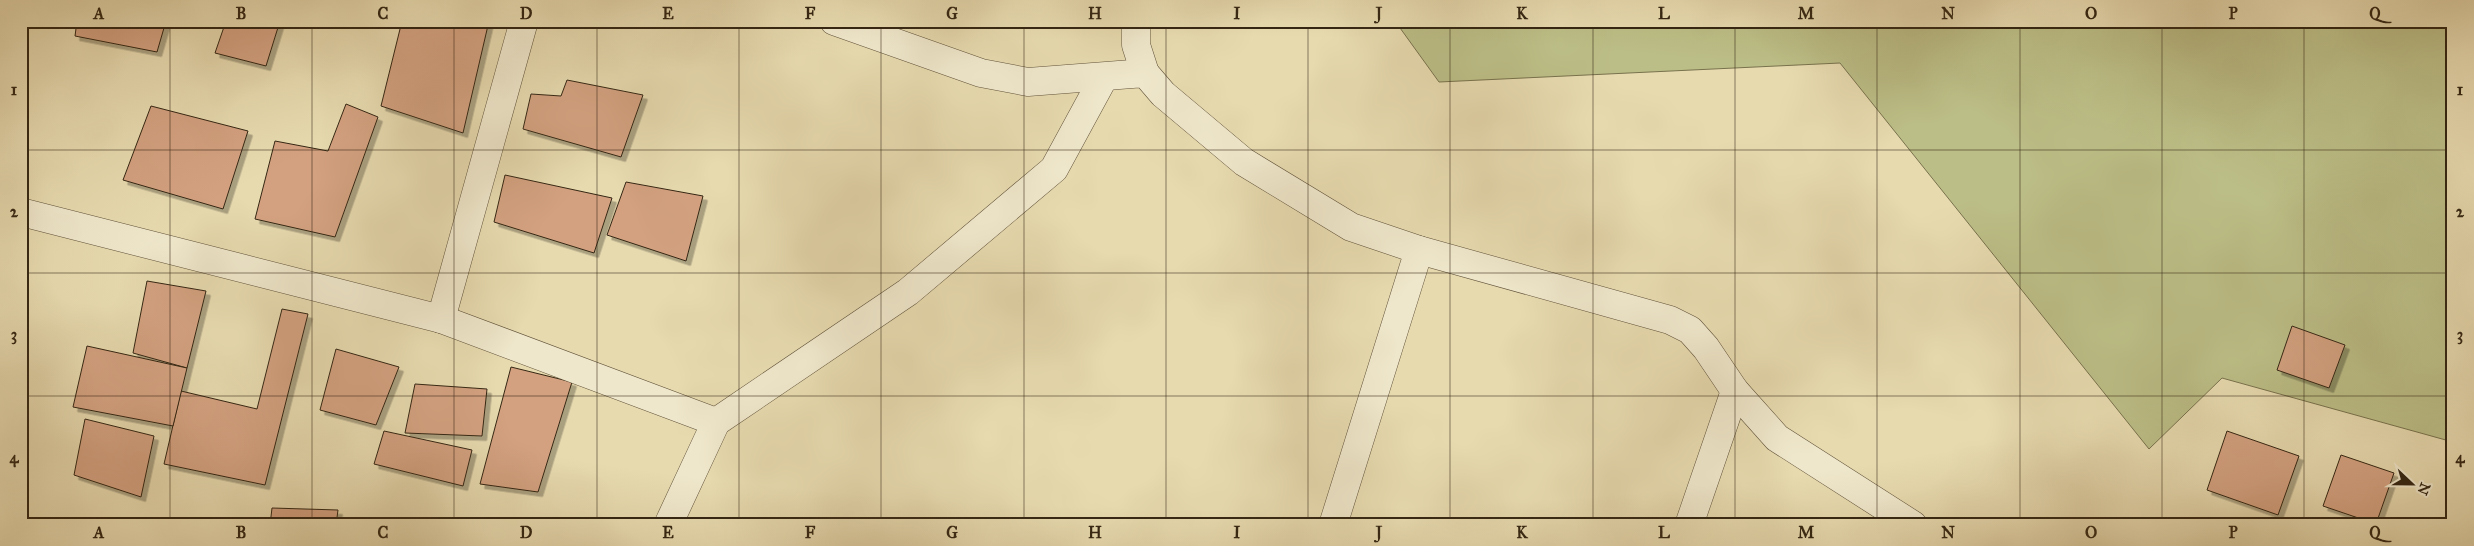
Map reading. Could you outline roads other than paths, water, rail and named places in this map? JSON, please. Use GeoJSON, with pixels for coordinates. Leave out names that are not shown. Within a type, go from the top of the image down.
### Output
{"type":"FeatureCollection","features":[{"type":"Feature","properties":{"kind":"street"},"geometry":{"type":"LineString","coordinates":[[442,320],[524,21]]}},
{"type":"Feature","properties":{"kind":"street"},"geometry":{"type":"LineString","coordinates":[[834,21],[981,73],[1028,82],[1145,73]]}},
{"type":"Feature","properties":{"kind":"street"},"geometry":{"type":"LineString","coordinates":[[1136,21],[1136,45],[1145,73],[1164,94],[1244,162],[1351,227],[1418,250],[1670,320],[1690,330],[1706,348],[1735,391],[1777,438],[1913,525]]}},
{"type":"Feature","properties":{"kind":"street"},"geometry":{"type":"LineString","coordinates":[[668,525],[716,422],[908,292],[1054,169],[1104,77]]}},
{"type":"Feature","properties":{"kind":"street"},"geometry":{"type":"LineString","coordinates":[[21,212],[442,320],[716,422]]}},
{"type":"Feature","properties":{"kind":"street"},"geometry":{"type":"LineString","coordinates":[[1333,525],[1418,250]]}},
{"type":"Feature","properties":{"kind":"street"},"geometry":{"type":"LineString","coordinates":[[1689,525],[1735,391]]}}]}
